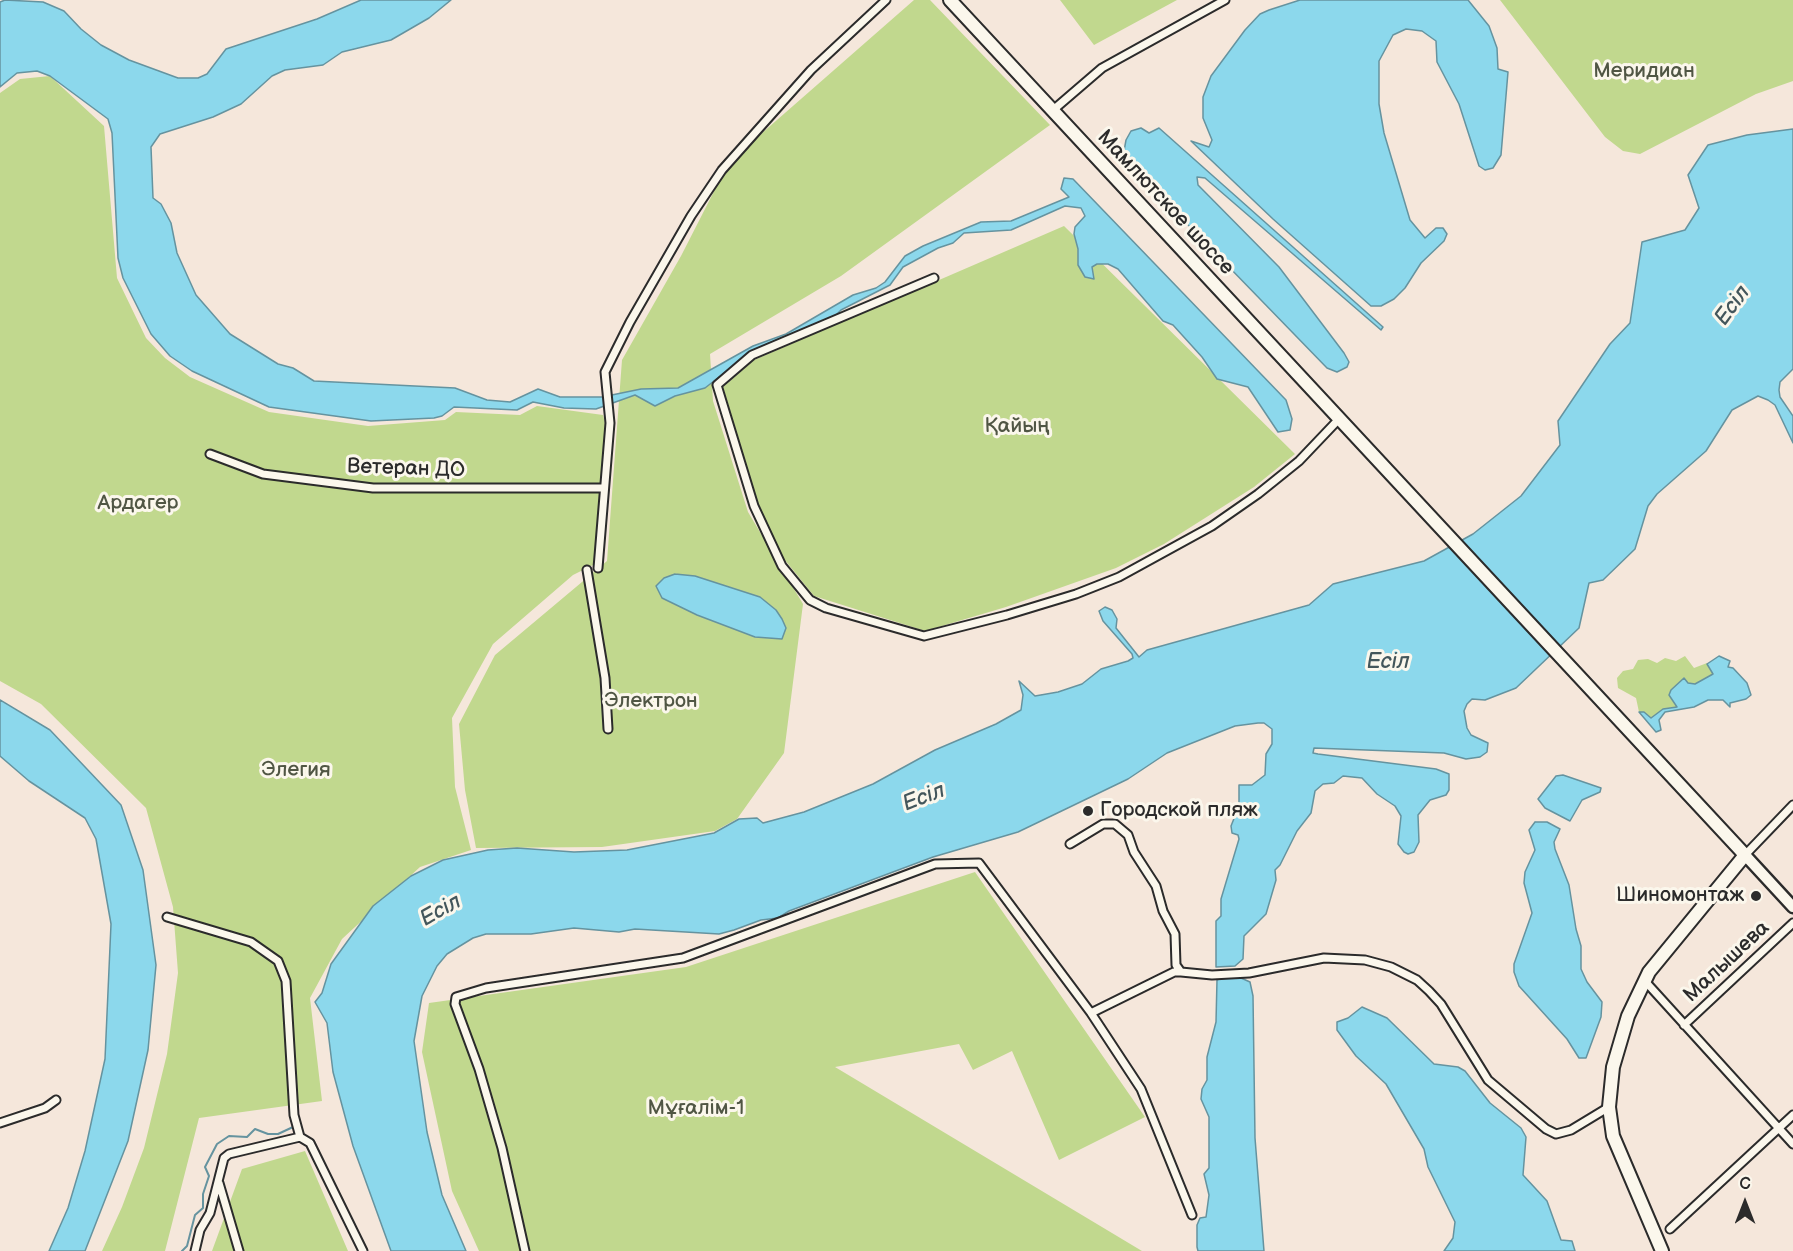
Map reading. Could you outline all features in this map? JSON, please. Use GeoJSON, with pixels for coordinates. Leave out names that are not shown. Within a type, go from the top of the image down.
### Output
{"type":"FeatureCollection","features":[{"type":"Feature","properties":{"kind":"highway","name":"Мамлютское шоссе"},"geometry":{"type":"LineString","coordinates":[[950,0],[1745,855]]}},
{"type":"Feature","properties":{"kind":"highway"},"geometry":{"type":"LineString","coordinates":[[1662,1251],[1622,1162],[1610,1123],[1609,1107],[1613,1067],[1619,1041],[1644,980],[1660,957],[1745,855]]}},
{"type":"Feature","properties":{"kind":"main road"},"geometry":{"type":"LineString","coordinates":[[1745,855],[1793,907]]}},
{"type":"Feature","properties":{"kind":"street"},"geometry":{"type":"LineString","coordinates":[[598,568],[610,423],[605,372],[630,322],[691,216],[722,170],[811,70],[886,0]]}},
{"type":"Feature","properties":{"kind":"street"},"geometry":{"type":"LineString","coordinates":[[1052,111],[1102,68],[1226,0]]}},
{"type":"Feature","properties":{"kind":"street"},"geometry":{"type":"LineString","coordinates":[[934,278],[752,355],[717,386],[754,506],[782,566],[810,600],[826,608],[924,636],[1007,615],[1076,594],[1119,577],[1212,526],[1258,495],[1299,461],[1339,419]]}},
{"type":"Feature","properties":{"kind":"street","name":"Ветеран ДО"},"geometry":{"type":"LineString","coordinates":[[210,454],[263,474],[373,488],[604,488]]}},
{"type":"Feature","properties":{"kind":"street"},"geometry":{"type":"LineString","coordinates":[[587,570],[605,678],[608,729]]}},
{"type":"Feature","properties":{"kind":"street"},"geometry":{"type":"LineString","coordinates":[[1745,855],[1793,804]]}},
{"type":"Feature","properties":{"kind":"street"},"geometry":{"type":"LineString","coordinates":[[1070,844],[1103,824],[1115,824],[1128,835],[1134,852],[1156,886],[1174,934],[1176,965],[1181,972]]}},
{"type":"Feature","properties":{"kind":"street"},"geometry":{"type":"LineString","coordinates":[[525,1251],[502,1148],[454,1000],[460,995],[486,988],[683,958],[935,864],[979,863],[1091,1013],[1141,1089],[1192,1215]]}},
{"type":"Feature","properties":{"kind":"street"},"geometry":{"type":"LineString","coordinates":[[167,917],[251,942],[278,961],[286,981],[295,1092],[294,1116],[300,1137],[310,1143],[363,1251]]}},
{"type":"Feature","properties":{"kind":"street","name":"Малышева"},"geometry":{"type":"LineString","coordinates":[[1684,1025],[1793,923]]}},
{"type":"Feature","properties":{"kind":"street"},"geometry":{"type":"LineString","coordinates":[[1091,1013],[1174,972],[1212,975],[1250,973],[1324,958],[1365,960],[1417,980],[1429,991],[1441,1004],[1488,1080],[1546,1129],[1556,1134],[1571,1130],[1609,1107]]}},
{"type":"Feature","properties":{"kind":"street"},"geometry":{"type":"LineString","coordinates":[[1644,980],[1793,1144]]}},
{"type":"Feature","properties":{"kind":"street"},"geometry":{"type":"LineString","coordinates":[[0,1123],[45,1108],[56,1100]]}},
{"type":"Feature","properties":{"kind":"street"},"geometry":{"type":"LineString","coordinates":[[1670,1229],[1793,1115]]}},
{"type":"Feature","properties":{"kind":"street"},"geometry":{"type":"LineString","coordinates":[[195,1251],[200,1230],[210,1213],[221,1164],[229,1154],[300,1137]]}},
{"type":"Feature","properties":{"kind":"street"},"geometry":{"type":"LineString","coordinates":[[218,1181],[238,1251]]}},
{"type":"Feature","properties":{"kind":"green space","name":"Электрон"},"geometry":{"type":"Polygon","coordinates":[[[914,0],[930,0],[1050,125],[841,276],[710,354],[713,401],[748,512],[803,604],[784,753],[737,819],[715,831],[602,847],[476,848],[465,790],[459,724],[495,655],[607,561],[622,360],[681,256],[729,162],[914,0]]]}},
{"type":"Feature","properties":{"kind":"green space"},"geometry":{"type":"Polygon","coordinates":[[[1060,0],[1177,0],[1094,45],[1060,0]]]}},
{"type":"Feature","properties":{"kind":"green space","name":"Меридиан"},"geometry":{"type":"Polygon","coordinates":[[[1500,0],[1793,0],[1793,81],[1756,94],[1640,154],[1623,151],[1605,137],[1500,0]]]}},
{"type":"Feature","properties":{"kind":"green space"},"geometry":{"type":"Polygon","coordinates":[[[50,76],[104,126],[117,278],[146,338],[165,358],[190,377],[269,412],[368,426],[445,420],[456,412],[520,415],[537,406],[603,415],[605,423],[595,564],[573,575],[493,644],[452,718],[455,787],[471,850],[420,867],[342,939],[310,998],[322,1101],[199,1118],[165,1251],[102,1251],[122,1207],[144,1148],[167,1054],[178,973],[173,907],[146,808],[41,704],[0,681],[0,93],[20,79],[50,76]]]}},
{"type":"Feature","properties":{"kind":"green space","name":"Қайың"},"geometry":{"type":"Polygon","coordinates":[[[1064,226],[1295,454],[1254,487],[1164,544],[1116,568],[1006,607],[925,631],[814,596],[784,559],[758,505],[723,387],[754,360],[1064,226]]]}},
{"type":"Feature","properties":{"kind":"green space"},"geometry":{"type":"Polygon","coordinates":[[[1685,656],[1694,668],[1707,663],[1713,674],[1695,684],[1679,684],[1671,690],[1672,699],[1677,707],[1663,709],[1651,719],[1644,712],[1639,712],[1636,698],[1618,688],[1617,678],[1623,671],[1633,669],[1638,660],[1648,659],[1657,663],[1665,658],[1676,661],[1685,656]]]}},
{"type":"Feature","properties":{"kind":"green space","name":"Мұғалім-1"},"geometry":{"type":"Polygon","coordinates":[[[975,872],[1145,1117],[1059,1160],[1012,1051],[973,1070],[959,1044],[835,1067],[1142,1251],[479,1251],[452,1191],[422,1052],[429,1003],[686,967],[975,872]]]}},
{"type":"Feature","properties":{"kind":"green space"},"geometry":{"type":"Polygon","coordinates":[[[305,1151],[348,1251],[212,1251],[242,1169],[305,1151]]]}},
{"type":"Feature","properties":{"kind":"water"},"geometry":{"type":"Polygon","coordinates":[[[5,0],[43,2],[64,11],[101,45],[129,60],[178,78],[198,78],[207,74],[226,49],[317,19],[361,0],[451,0],[429,18],[391,40],[342,52],[323,65],[285,70],[272,76],[241,104],[213,117],[160,134],[151,147],[153,198],[161,204],[171,223],[177,253],[196,295],[230,334],[278,364],[293,368],[314,381],[455,388],[487,400],[510,402],[538,389],[560,397],[602,397],[641,389],[678,388],[753,346],[786,334],[853,295],[876,288],[885,282],[905,256],[923,246],[981,222],[1011,221],[1069,197],[1061,189],[1064,178],[1073,179],[1286,400],[1292,419],[1290,430],[1278,432],[1248,387],[1217,379],[1202,357],[1173,325],[1163,321],[1118,269],[1108,264],[1097,264],[1092,267],[1094,279],[1085,277],[1078,265],[1078,249],[1074,234],[1075,227],[1085,216],[1081,208],[1065,206],[1011,230],[964,233],[953,243],[938,248],[903,267],[890,285],[841,310],[830,321],[808,327],[797,335],[751,352],[705,388],[675,396],[655,406],[635,395],[596,409],[564,408],[533,402],[517,410],[454,407],[442,416],[434,418],[371,421],[269,407],[192,371],[170,356],[151,334],[123,278],[118,258],[112,133],[108,119],[50,76],[37,71],[17,73],[0,87],[0,2],[5,0]]]}},
{"type":"Feature","properties":{"kind":"water"},"geometry":{"type":"Polygon","coordinates":[[[1300,0],[1468,0],[1489,26],[1497,48],[1498,69],[1508,72],[1501,155],[1493,168],[1485,170],[1479,166],[1459,104],[1437,62],[1436,41],[1422,31],[1406,29],[1393,35],[1379,61],[1379,104],[1384,133],[1410,220],[1425,238],[1436,228],[1443,228],[1447,234],[1444,241],[1421,263],[1405,288],[1394,299],[1381,306],[1371,306],[1273,219],[1191,141],[1209,147],[1212,140],[1203,118],[1203,97],[1211,76],[1245,30],[1260,14],[1269,10],[1300,0]]]}},
{"type":"Feature","properties":{"kind":"water"},"geometry":{"type":"Polygon","coordinates":[[[1141,128],[1149,133],[1159,128],[1383,327],[1381,330],[1205,178],[1197,177],[1198,185],[1279,267],[1344,353],[1349,362],[1347,367],[1337,372],[1327,368],[1126,161],[1124,151],[1126,140],[1131,131],[1141,128]]]}},
{"type":"Feature","properties":{"kind":"water","name":"Есіл"},"geometry":{"type":"Polygon","coordinates":[[[1793,129],[1793,369],[1780,382],[1779,390],[1780,397],[1793,416],[1793,443],[1775,405],[1768,400],[1758,396],[1732,410],[1706,451],[1657,494],[1648,506],[1635,549],[1603,580],[1589,583],[1579,628],[1516,688],[1485,700],[1472,699],[1467,704],[1464,711],[1467,728],[1471,735],[1488,743],[1487,752],[1480,757],[1466,759],[1444,753],[1314,748],[1313,753],[1318,754],[1436,769],[1449,774],[1449,790],[1446,795],[1430,800],[1418,815],[1419,842],[1414,852],[1408,854],[1404,852],[1398,844],[1401,816],[1395,806],[1377,794],[1362,778],[1343,776],[1334,783],[1323,784],[1315,791],[1311,813],[1297,831],[1280,865],[1275,870],[1276,880],[1266,914],[1244,936],[1243,959],[1235,966],[1216,967],[1216,921],[1221,916],[1221,899],[1239,839],[1238,835],[1232,833],[1231,826],[1239,806],[1239,785],[1252,785],[1265,775],[1266,754],[1272,744],[1272,729],[1264,723],[1258,723],[1235,726],[1167,753],[1128,779],[1018,832],[933,857],[789,911],[778,918],[761,920],[719,934],[635,929],[619,932],[574,928],[531,934],[486,934],[473,938],[447,954],[437,966],[422,996],[414,1041],[427,1132],[442,1195],[466,1251],[391,1251],[353,1146],[333,1072],[327,1023],[315,1002],[322,993],[331,964],[373,906],[411,876],[443,860],[488,850],[517,848],[574,852],[627,850],[714,833],[739,819],[757,818],[763,823],[804,812],[873,784],[935,750],[996,724],[1021,710],[1023,695],[1019,681],[1035,696],[1058,692],[1082,684],[1101,669],[1133,658],[1103,621],[1099,611],[1105,607],[1112,610],[1117,619],[1116,628],[1139,657],[1147,650],[1309,605],[1333,584],[1424,561],[1473,534],[1521,496],[1560,445],[1558,421],[1610,344],[1630,323],[1642,242],[1685,230],[1699,208],[1688,175],[1708,145],[1747,135],[1793,129]]]}},
{"type":"Feature","properties":{"kind":"water"},"geometry":{"type":"Polygon","coordinates":[[[675,574],[695,576],[760,597],[776,610],[782,619],[786,628],[782,639],[755,637],[697,615],[662,598],[656,586],[664,578],[675,574]]]}},
{"type":"Feature","properties":{"kind":"water"},"geometry":{"type":"Polygon","coordinates":[[[1719,656],[1730,661],[1728,667],[1733,668],[1747,683],[1751,695],[1746,699],[1730,703],[1730,707],[1723,700],[1708,700],[1694,707],[1665,712],[1659,720],[1661,730],[1656,732],[1639,712],[1644,712],[1651,718],[1663,709],[1677,707],[1669,695],[1671,690],[1684,678],[1688,683],[1695,684],[1713,674],[1707,664],[1719,656]]]}},
{"type":"Feature","properties":{"kind":"water"},"geometry":{"type":"Polygon","coordinates":[[[0,700],[50,730],[121,805],[143,870],[156,965],[148,1050],[128,1141],[85,1251],[49,1251],[68,1208],[85,1151],[105,1059],[111,924],[96,839],[85,818],[29,781],[0,756],[0,700]]]}},
{"type":"Feature","properties":{"kind":"water"},"geometry":{"type":"Polygon","coordinates":[[[1563,775],[1601,788],[1600,792],[1582,800],[1570,821],[1545,808],[1538,799],[1556,776],[1563,775]]]}},
{"type":"Feature","properties":{"kind":"water"},"geometry":{"type":"Polygon","coordinates":[[[1535,822],[1547,822],[1560,829],[1554,842],[1555,849],[1569,885],[1581,946],[1581,969],[1587,982],[1602,1002],[1601,1017],[1586,1058],[1579,1058],[1567,1039],[1519,986],[1514,972],[1514,964],[1532,913],[1524,883],[1525,872],[1535,850],[1529,830],[1535,822]]]}},
{"type":"Feature","properties":{"kind":"water"},"geometry":{"type":"Polygon","coordinates":[[[1241,978],[1250,982],[1253,996],[1255,1138],[1264,1251],[1198,1251],[1197,1247],[1197,1225],[1200,1218],[1206,1217],[1209,1195],[1204,1174],[1209,1168],[1209,1117],[1201,1099],[1202,1089],[1207,1080],[1207,1057],[1216,1022],[1217,980],[1241,978]]]}},
{"type":"Feature","properties":{"kind":"water"},"geometry":{"type":"Polygon","coordinates":[[[1362,1007],[1387,1018],[1434,1064],[1458,1067],[1465,1071],[1490,1103],[1521,1128],[1526,1137],[1523,1175],[1547,1201],[1561,1240],[1572,1241],[1575,1251],[1444,1251],[1453,1238],[1455,1222],[1428,1167],[1424,1149],[1386,1084],[1356,1056],[1337,1030],[1337,1022],[1348,1018],[1362,1007]]]}},
{"type":"Feature","properties":{"kind":"waterway"},"geometry":{"type":"LineString","coordinates":[[182,1251],[187,1246],[195,1215],[203,1208],[203,1194],[209,1176],[205,1167],[217,1144],[229,1136],[247,1137],[255,1129],[268,1134],[278,1134],[293,1127]]}},
{"type":"Feature","properties":{"kind":"place","name":"Городской пляж"},"geometry":{"type":"Point","coordinates":[1088,811]}},
{"type":"Feature","properties":{"kind":"place","name":"Шиномонтаж"},"geometry":{"type":"Point","coordinates":[1756,896]}},
{"type":"Feature","properties":{"kind":"park label","name":"Ардагер"},"geometry":{"type":"Point","coordinates":[138,504]}},
{"type":"Feature","properties":{"kind":"park label","name":"Элегия"},"geometry":{"type":"Point","coordinates":[296,771]}}]}
